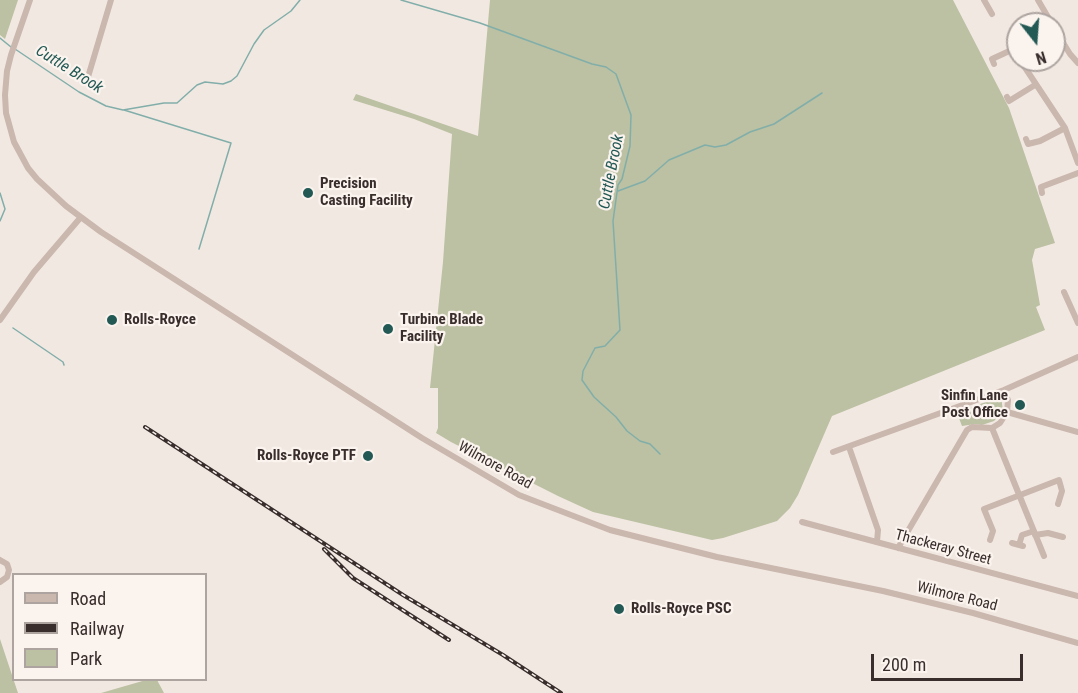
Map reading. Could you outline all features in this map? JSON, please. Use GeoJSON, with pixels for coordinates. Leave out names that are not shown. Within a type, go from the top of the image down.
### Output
{"type":"FeatureCollection","features":[{"type":"Feature","properties":{"kind":"street","name":"Wilmore Road"},"geometry":{"type":"LineString","coordinates":[[30,0],[11,55],[5,95],[6,113],[14,142],[28,168],[37,179],[81,218],[422,438],[519,495],[591,523],[639,538],[717,557],[928,602],[1078,643]]}},
{"type":"Feature","properties":{"kind":"street"},"geometry":{"type":"LineString","coordinates":[[88,76],[111,0]]}},
{"type":"Feature","properties":{"kind":"street"},"geometry":{"type":"LineString","coordinates":[[984,0],[992,14]]}},
{"type":"Feature","properties":{"kind":"street"},"geometry":{"type":"LineString","coordinates":[[1066,47],[1078,63]]}},
{"type":"Feature","properties":{"kind":"street"},"geometry":{"type":"LineString","coordinates":[[994,64],[992,59],[1006,53]]}},
{"type":"Feature","properties":{"kind":"street"},"geometry":{"type":"LineString","coordinates":[[1028,72],[1065,128],[1078,163]]}},
{"type":"Feature","properties":{"kind":"street"},"geometry":{"type":"LineString","coordinates":[[1007,97],[1009,101],[1035,84]]}},
{"type":"Feature","properties":{"kind":"street"},"geometry":{"type":"LineString","coordinates":[[1026,139],[1028,144],[1040,141],[1065,128]]}},
{"type":"Feature","properties":{"kind":"street"},"geometry":{"type":"LineString","coordinates":[[1042,193],[1041,187],[1078,173]]}},
{"type":"Feature","properties":{"kind":"street"},"geometry":{"type":"LineString","coordinates":[[0,320],[28,279],[81,218]]}},
{"type":"Feature","properties":{"kind":"street"},"geometry":{"type":"LineString","coordinates":[[1064,292],[1078,323]]}},
{"type":"Feature","properties":{"kind":"street"},"geometry":{"type":"LineString","coordinates":[[833,452],[1004,390],[1078,357]]}},
{"type":"Feature","properties":{"kind":"street"},"geometry":{"type":"LineString","coordinates":[[898,548],[967,430],[972,427],[992,428],[1000,423],[1007,412],[1008,400],[1004,390]]}},
{"type":"Feature","properties":{"kind":"street"},"geometry":{"type":"LineString","coordinates":[[1007,412],[1078,432]]}},
{"type":"Feature","properties":{"kind":"street"},"geometry":{"type":"LineString","coordinates":[[992,428],[1044,556]]}},
{"type":"Feature","properties":{"kind":"street"},"geometry":{"type":"LineString","coordinates":[[849,447],[878,531],[877,542]]}},
{"type":"Feature","properties":{"kind":"street"},"geometry":{"type":"LineString","coordinates":[[990,540],[993,531],[984,509],[1059,480],[1062,491],[1058,504]]}},
{"type":"Feature","properties":{"kind":"street","name":"Thackeray Street"},"geometry":{"type":"LineString","coordinates":[[801,522],[1078,596]]}},
{"type":"Feature","properties":{"kind":"street"},"geometry":{"type":"LineString","coordinates":[[1018,544],[1022,535],[1034,533],[1048,533],[1063,537]]}},
{"type":"Feature","properties":{"kind":"street"},"geometry":{"type":"LineString","coordinates":[[0,560],[7,564],[9,570],[7,576],[0,582]]}},
{"type":"Feature","properties":{"kind":"green space"},"geometry":{"type":"Polygon","coordinates":[[[0,0],[18,0],[5,39],[0,35],[0,0]]]}},
{"type":"Feature","properties":{"kind":"green space"},"geometry":{"type":"Polygon","coordinates":[[[490,0],[953,0],[1009,108],[1055,243],[1035,249],[1032,260],[1040,305],[1036,307],[1045,330],[832,416],[798,495],[790,508],[777,521],[723,538],[712,540],[593,512],[451,442],[436,433],[438,388],[430,388],[443,262],[452,134],[414,119],[353,100],[356,94],[478,136],[490,0]]]}},
{"type":"Feature","properties":{"kind":"green space"},"geometry":{"type":"Polygon","coordinates":[[[1001,396],[1003,411],[994,421],[982,425],[962,426],[957,413],[1001,396]]]}},
{"type":"Feature","properties":{"kind":"green space"},"geometry":{"type":"Polygon","coordinates":[[[0,639],[12,681],[18,693],[0,693],[0,639]]]}},
{"type":"Feature","properties":{"kind":"green space"},"geometry":{"type":"Polygon","coordinates":[[[143,681],[158,681],[164,693],[101,693],[143,681]]]}},
{"type":"Feature","properties":{"kind":"waterway","name":"Cuttle Brook"},"geometry":{"type":"LineString","coordinates":[[15,49],[79,92],[106,106],[123,110],[177,103],[197,85],[205,82],[223,84],[237,76],[264,30],[291,11],[300,0]]}},
{"type":"Feature","properties":{"kind":"waterway","name":"Cuttle Brook"},"geometry":{"type":"LineString","coordinates":[[401,0],[480,23],[606,67],[616,74],[631,115],[630,146],[622,179],[618,185],[613,221],[620,330],[605,346],[595,348],[583,371],[582,380],[594,397],[616,417],[627,431],[640,441],[650,444],[660,454]]}},
{"type":"Feature","properties":{"kind":"waterway","name":"Cuttle Brook"},"geometry":{"type":"LineString","coordinates":[[0,38],[11,47]]}},
{"type":"Feature","properties":{"kind":"waterway"},"geometry":{"type":"LineString","coordinates":[[618,191],[645,181],[669,160],[705,145],[715,147],[726,145],[750,132],[774,124],[822,93]]}},
{"type":"Feature","properties":{"kind":"waterway"},"geometry":{"type":"LineString","coordinates":[[124,110],[231,143],[199,249]]}},
{"type":"Feature","properties":{"kind":"waterway"},"geometry":{"type":"LineString","coordinates":[[0,193],[5,209],[0,221]]}},
{"type":"Feature","properties":{"kind":"waterway"},"geometry":{"type":"LineString","coordinates":[[13,328],[63,362],[64,365]]}},
{"type":"Feature","properties":{"kind":"railway"},"geometry":{"type":"LineString","coordinates":[[145,427],[403,595],[561,693]]}},
{"type":"Feature","properties":{"kind":"railway"},"geometry":{"type":"LineString","coordinates":[[324,549],[353,578],[449,640]]}},
{"type":"Feature","properties":{"kind":"place","name":"Precision Casting Facility"},"geometry":{"type":"Point","coordinates":[308,193]}},
{"type":"Feature","properties":{"kind":"place","name":"Rolls-Royce"},"geometry":{"type":"Point","coordinates":[112,320]}},
{"type":"Feature","properties":{"kind":"place","name":"Turbine Blade Facility"},"geometry":{"type":"Point","coordinates":[388,329]}},
{"type":"Feature","properties":{"kind":"place","name":"Sinfin Lane Post Office"},"geometry":{"type":"Point","coordinates":[1020,405]}},
{"type":"Feature","properties":{"kind":"place","name":"Rolls-Royce PTF"},"geometry":{"type":"Point","coordinates":[368,456]}},
{"type":"Feature","properties":{"kind":"place","name":"Rolls-Royce PSC"},"geometry":{"type":"Point","coordinates":[619,609]}}]}
